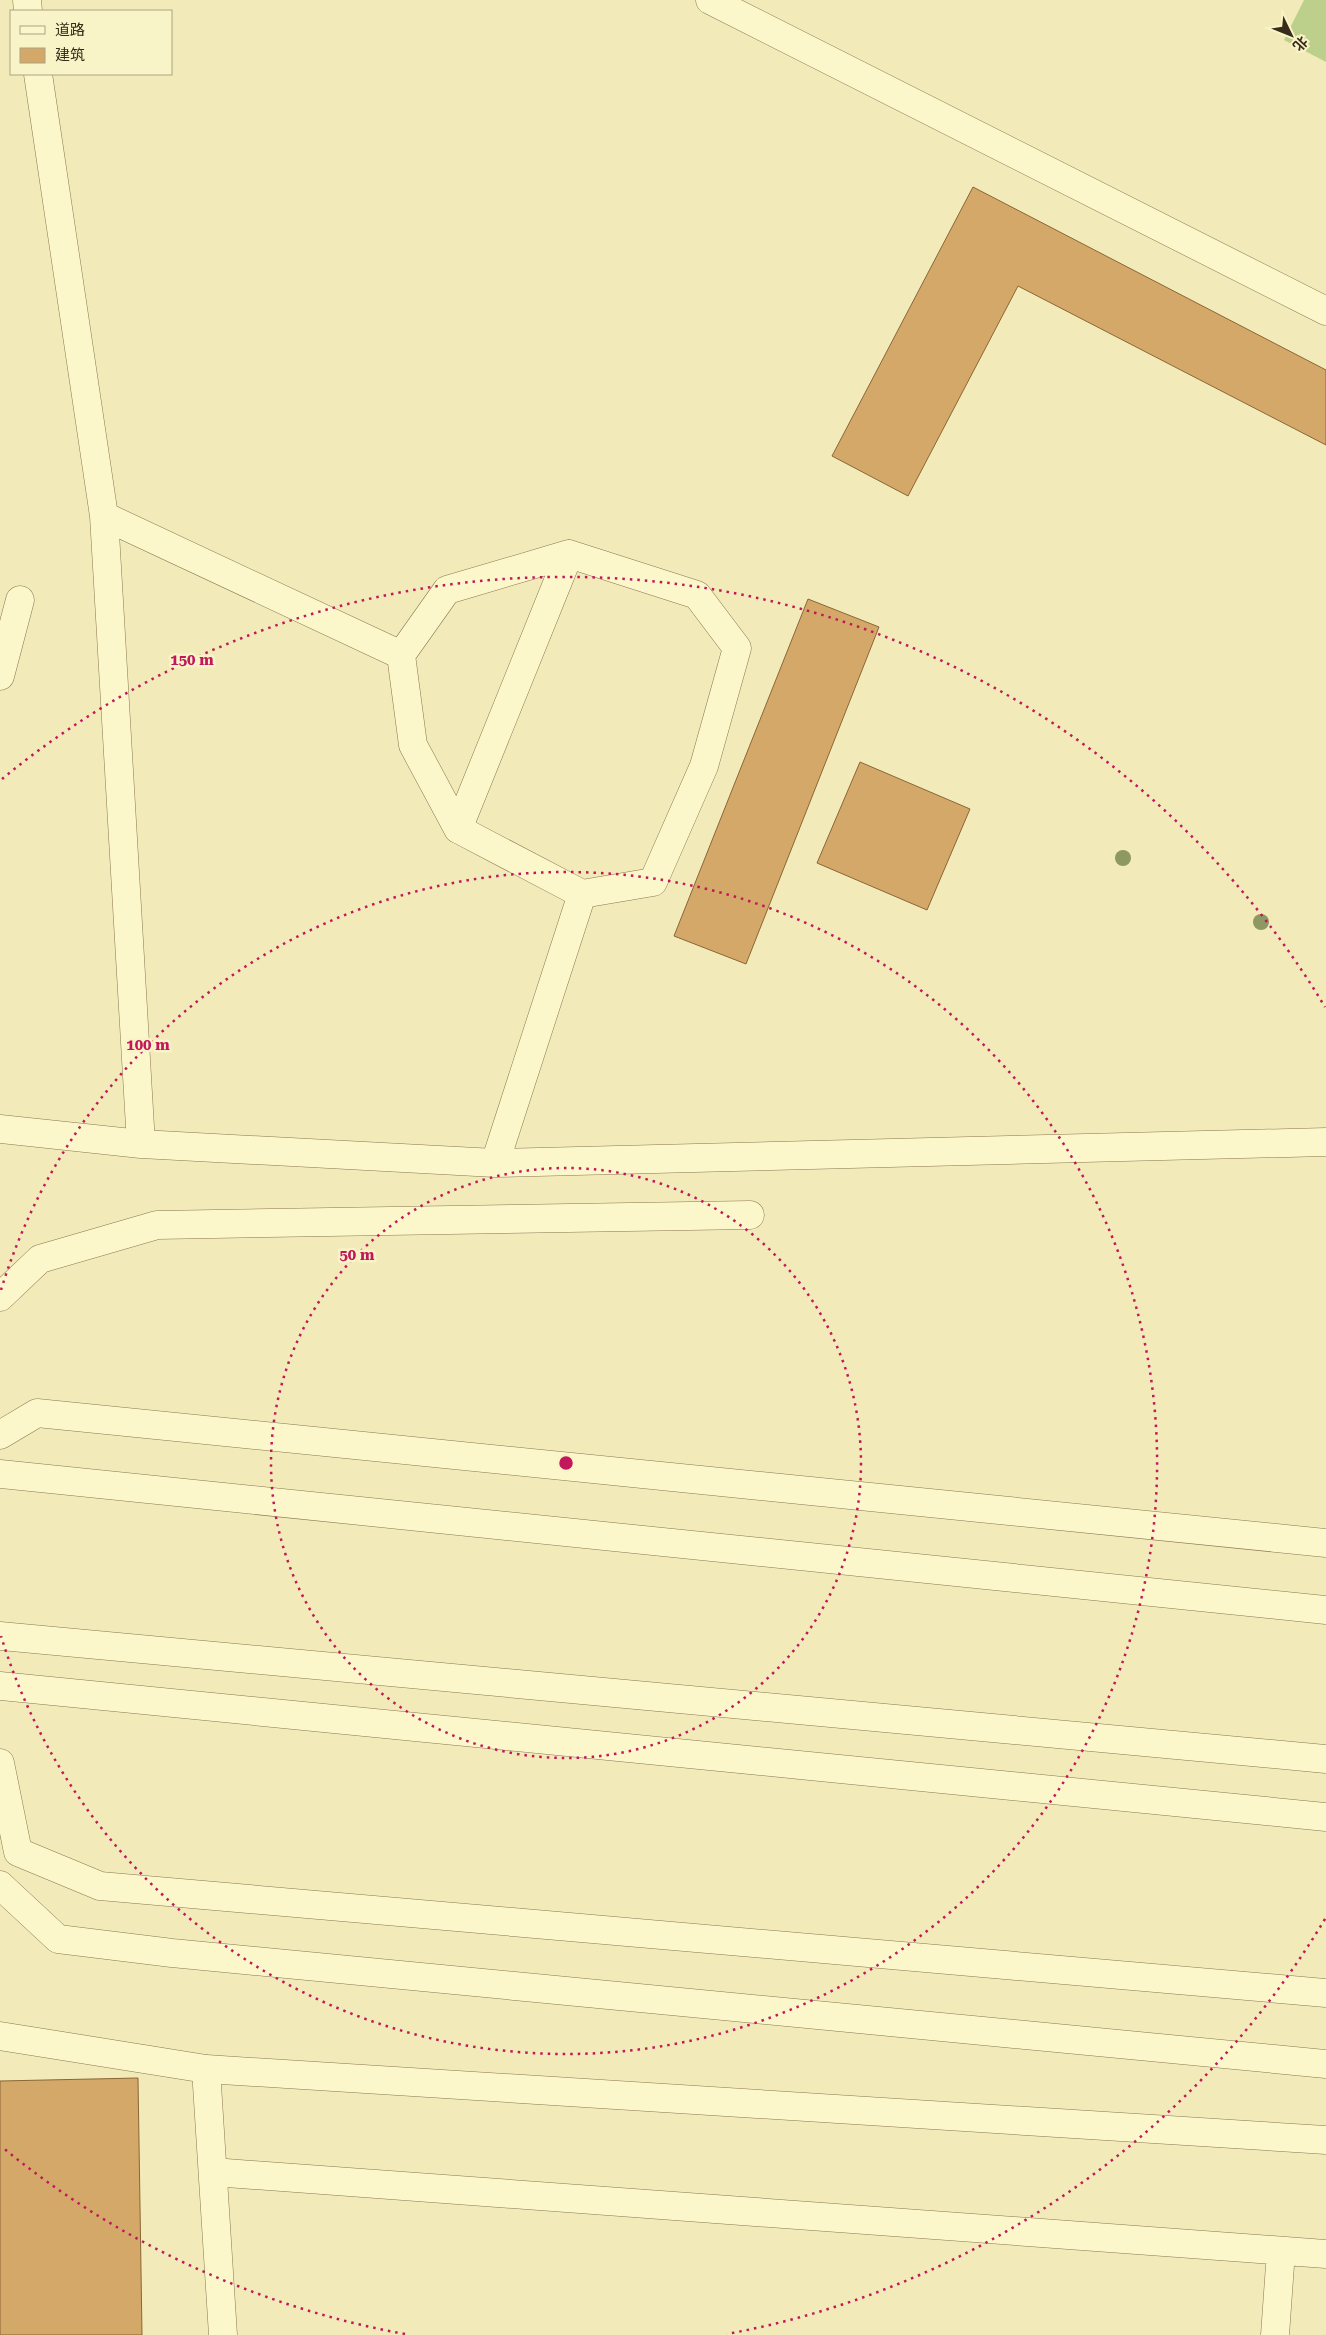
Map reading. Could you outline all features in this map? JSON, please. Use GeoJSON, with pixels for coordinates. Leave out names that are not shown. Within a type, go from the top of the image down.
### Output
{"type":"FeatureCollection","features":[{"type":"Feature","properties":{"kind":"street"},"geometry":{"type":"LineString","coordinates":[[710,0],[1326,311]]}},
{"type":"Feature","properties":{"kind":"street"},"geometry":{"type":"LineString","coordinates":[[38,75],[104,516],[141,1144]]}},
{"type":"Feature","properties":{"kind":"street"},"geometry":{"type":"LineString","coordinates":[[104,516],[401,655]]}},
{"type":"Feature","properties":{"kind":"street"},"geometry":{"type":"LineString","coordinates":[[458,829],[569,554]]}},
{"type":"Feature","properties":{"kind":"street"},"geometry":{"type":"LineString","coordinates":[[569,554],[697,596],[737,648],[704,766],[653,882],[582,894],[458,829],[413,745],[401,655],[447,590],[569,554]]}},
{"type":"Feature","properties":{"kind":"street"},"geometry":{"type":"LineString","coordinates":[[0,676],[20,600]]}},
{"type":"Feature","properties":{"kind":"street"},"geometry":{"type":"LineString","coordinates":[[495,1163],[582,894]]}},
{"type":"Feature","properties":{"kind":"street"},"geometry":{"type":"LineString","coordinates":[[0,1129],[141,1144],[495,1163],[1326,1142]]}},
{"type":"Feature","properties":{"kind":"street"},"geometry":{"type":"LineString","coordinates":[[0,1297],[40,1259],[157,1225],[750,1216]]}},
{"type":"Feature","properties":{"kind":"street"},"geometry":{"type":"LineString","coordinates":[[0,1435],[37,1413],[1326,1543]]}},
{"type":"Feature","properties":{"kind":"street"},"geometry":{"type":"LineString","coordinates":[[0,1474],[1326,1610]]}},
{"type":"Feature","properties":{"kind":"street"},"geometry":{"type":"LineString","coordinates":[[0,1636],[1326,1759]]}},
{"type":"Feature","properties":{"kind":"street"},"geometry":{"type":"LineString","coordinates":[[0,1686],[1326,1817]]}},
{"type":"Feature","properties":{"kind":"street"},"geometry":{"type":"LineString","coordinates":[[0,1763],[18,1852],[100,1886],[1326,1993]]}},
{"type":"Feature","properties":{"kind":"street"},"geometry":{"type":"LineString","coordinates":[[0,1885],[58,1939],[172,1953],[1326,2064]]}},
{"type":"Feature","properties":{"kind":"street"},"geometry":{"type":"LineString","coordinates":[[0,2036],[206,2070],[1326,2140]]}},
{"type":"Feature","properties":{"kind":"street"},"geometry":{"type":"LineString","coordinates":[[206,2070],[223,2335]]}},
{"type":"Feature","properties":{"kind":"street"},"geometry":{"type":"LineString","coordinates":[[213,2172],[1326,2254]]}},
{"type":"Feature","properties":{"kind":"street"},"geometry":{"type":"LineString","coordinates":[[1275,2335],[1281,2251]]}},
{"type":"Feature","properties":{"kind":"green space"},"geometry":{"type":"Polygon","coordinates":[[[1304,0],[1326,0],[1326,62],[1284,40],[1304,0]]]}},
{"type":"Feature","properties":{"kind":"building"},"geometry":{"type":"Polygon","coordinates":[[[973,187],[1326,370],[1326,445],[1018,286],[908,496],[832,456],[973,187]]]}},
{"type":"Feature","properties":{"kind":"building"},"geometry":{"type":"Polygon","coordinates":[[[808,599],[879,627],[746,964],[674,936],[808,599]]]}},
{"type":"Feature","properties":{"kind":"building"},"geometry":{"type":"Polygon","coordinates":[[[860,762],[970,809],[927,910],[817,863],[860,762]]]}},
{"type":"Feature","properties":{"kind":"building"},"geometry":{"type":"Polygon","coordinates":[[[138,2078],[142,2335],[0,2335],[0,2081],[138,2078]]]}}]}
